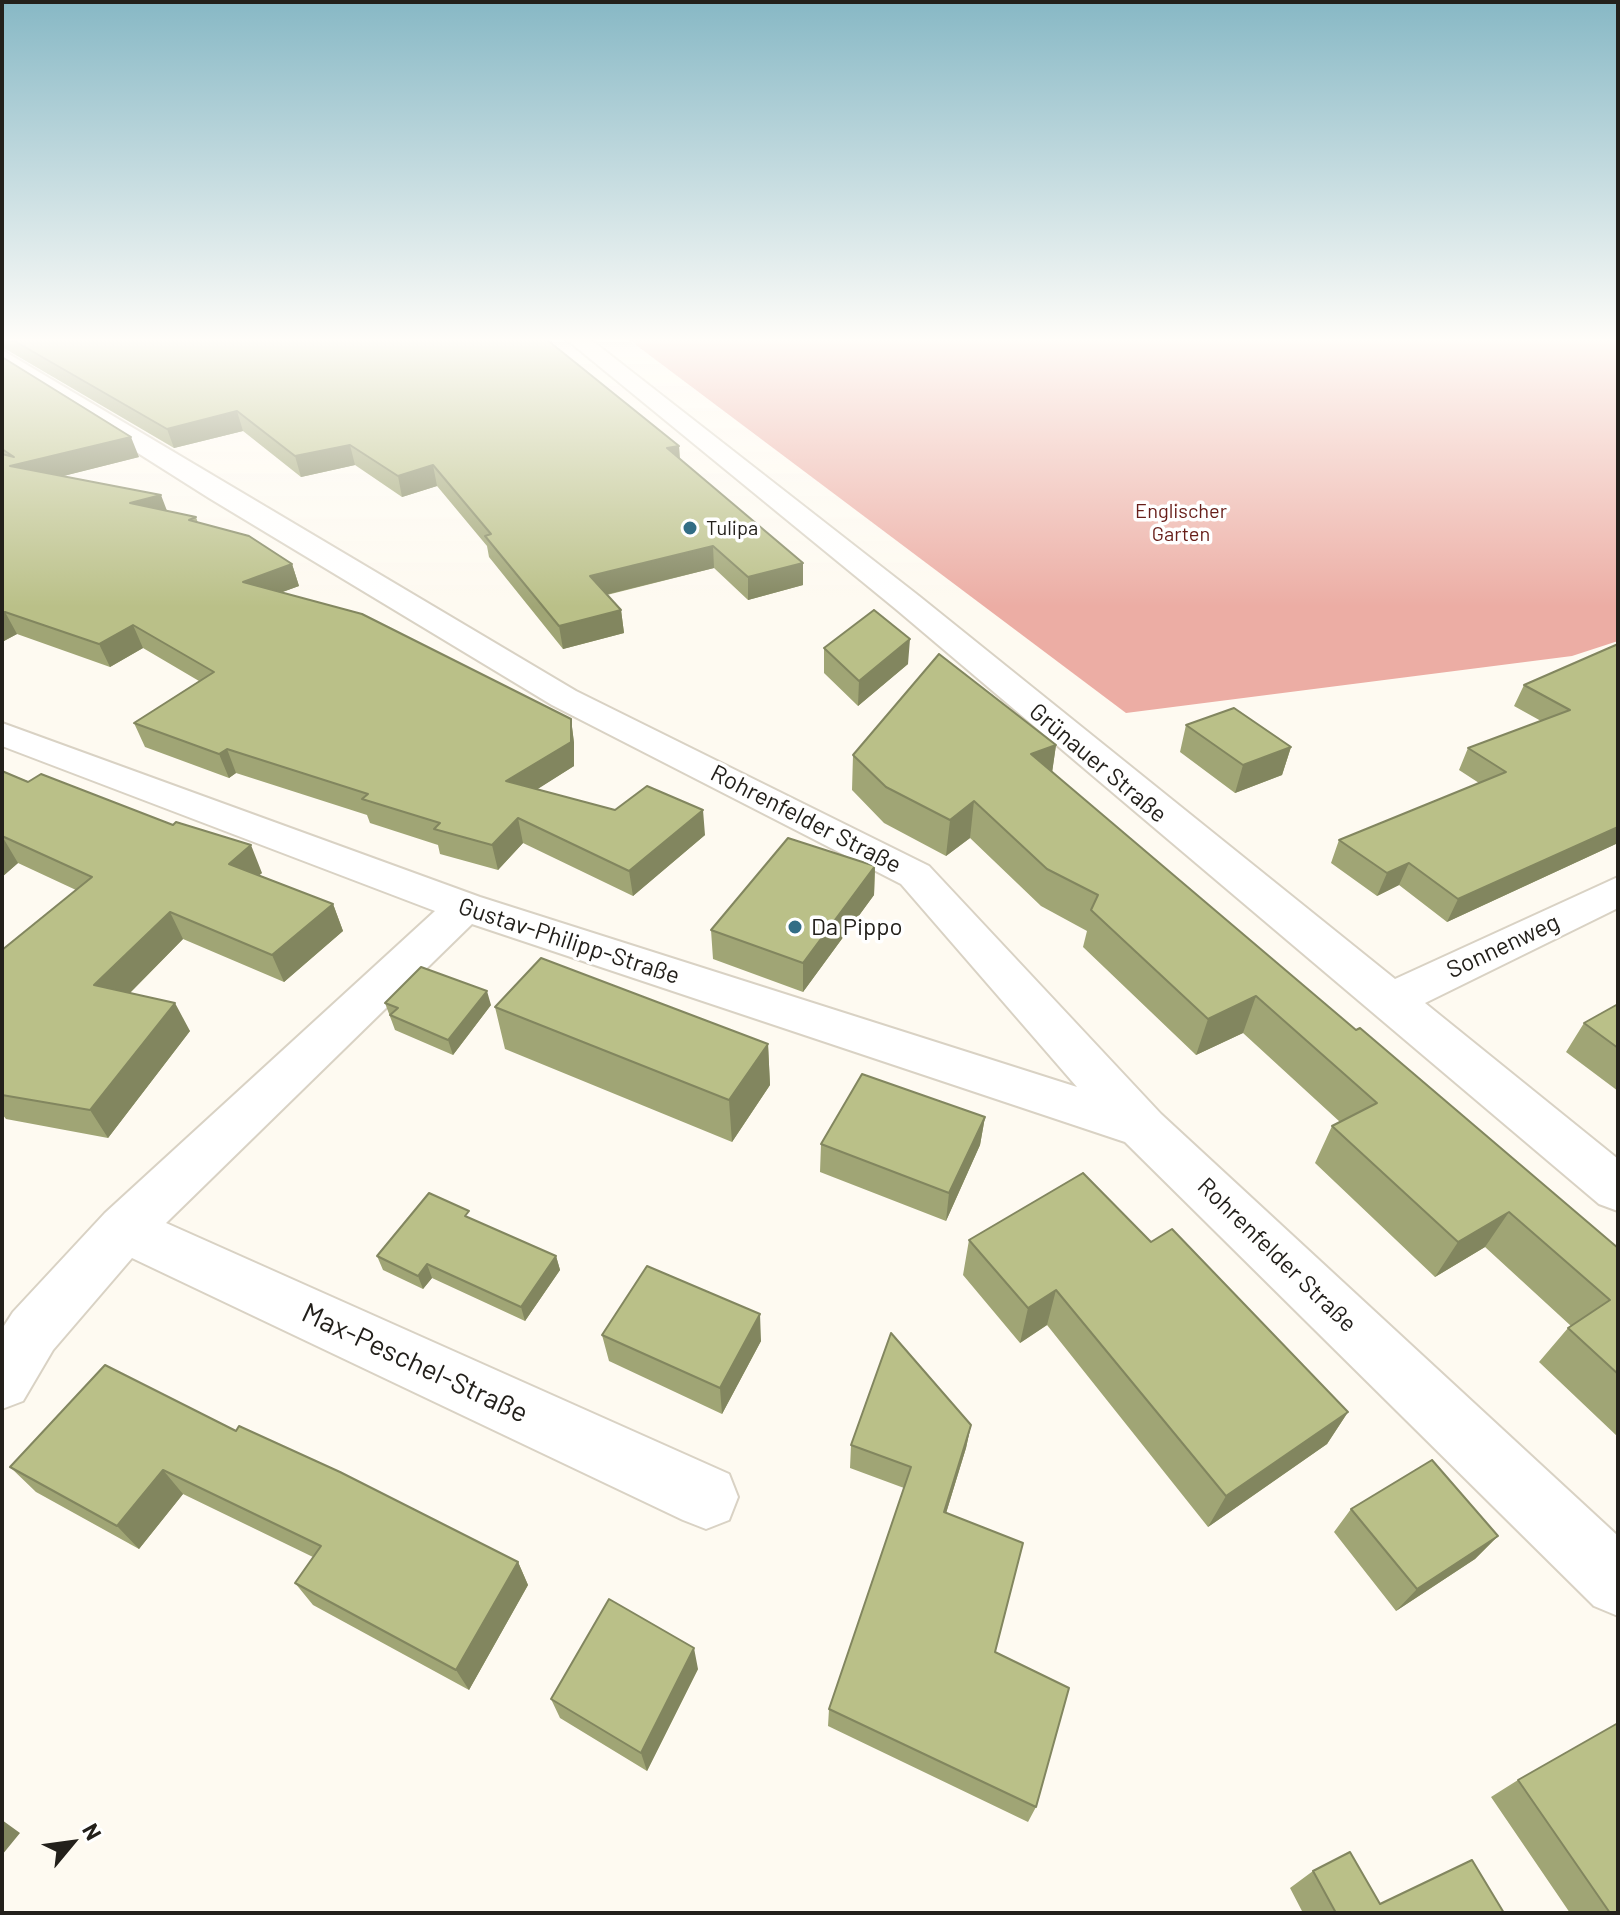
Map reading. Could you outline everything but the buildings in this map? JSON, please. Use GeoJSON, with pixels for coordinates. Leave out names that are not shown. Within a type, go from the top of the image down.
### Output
{"type":"FeatureCollection","features":[{"type":"Feature","properties":{"kind":"street","name":"Rohrenfelder Straße"},"geometry":{"type":"LineString","coordinates":[[116,428],[564,698],[915,875],[1143,1128],[1618,1582]]}},
{"type":"Feature","properties":{"kind":"street","name":"Grünauer Straße"},"geometry":{"type":"LineString","coordinates":[[689,428],[908,603],[1618,1189]]}},
{"type":"Feature","properties":{"kind":"street","name":"Gustav-Philipp-Straße"},"geometry":{"type":"LineString","coordinates":[[2,734],[465,907],[1143,1128]]}},
{"type":"Feature","properties":{"kind":"street","name":"Sonnenweg"},"geometry":{"type":"LineString","coordinates":[[1389,1001],[1618,891]]}},
{"type":"Feature","properties":{"kind":"street"},"geometry":{"type":"LineString","coordinates":[[2,1381],[17,1328],[465,907]]}},
{"type":"Feature","properties":{"kind":"street","name":"Max-Peschel-Straße"},"geometry":{"type":"LineString","coordinates":[[124,1229],[706,1497]]}},
{"type":"Feature","properties":{"kind":"green space","name":"Englischer Garten"},"geometry":{"type":"Polygon","coordinates":[[[747,428],[1618,428],[1618,641],[1572,656],[1126,713],[747,428]]]}},
{"type":"Feature","properties":{"kind":"place","name":"Tulipa"},"geometry":{"type":"Point","coordinates":[690,528]}},
{"type":"Feature","properties":{"kind":"place","name":"Da Pippo"},"geometry":{"type":"Point","coordinates":[795,927]}}]}
